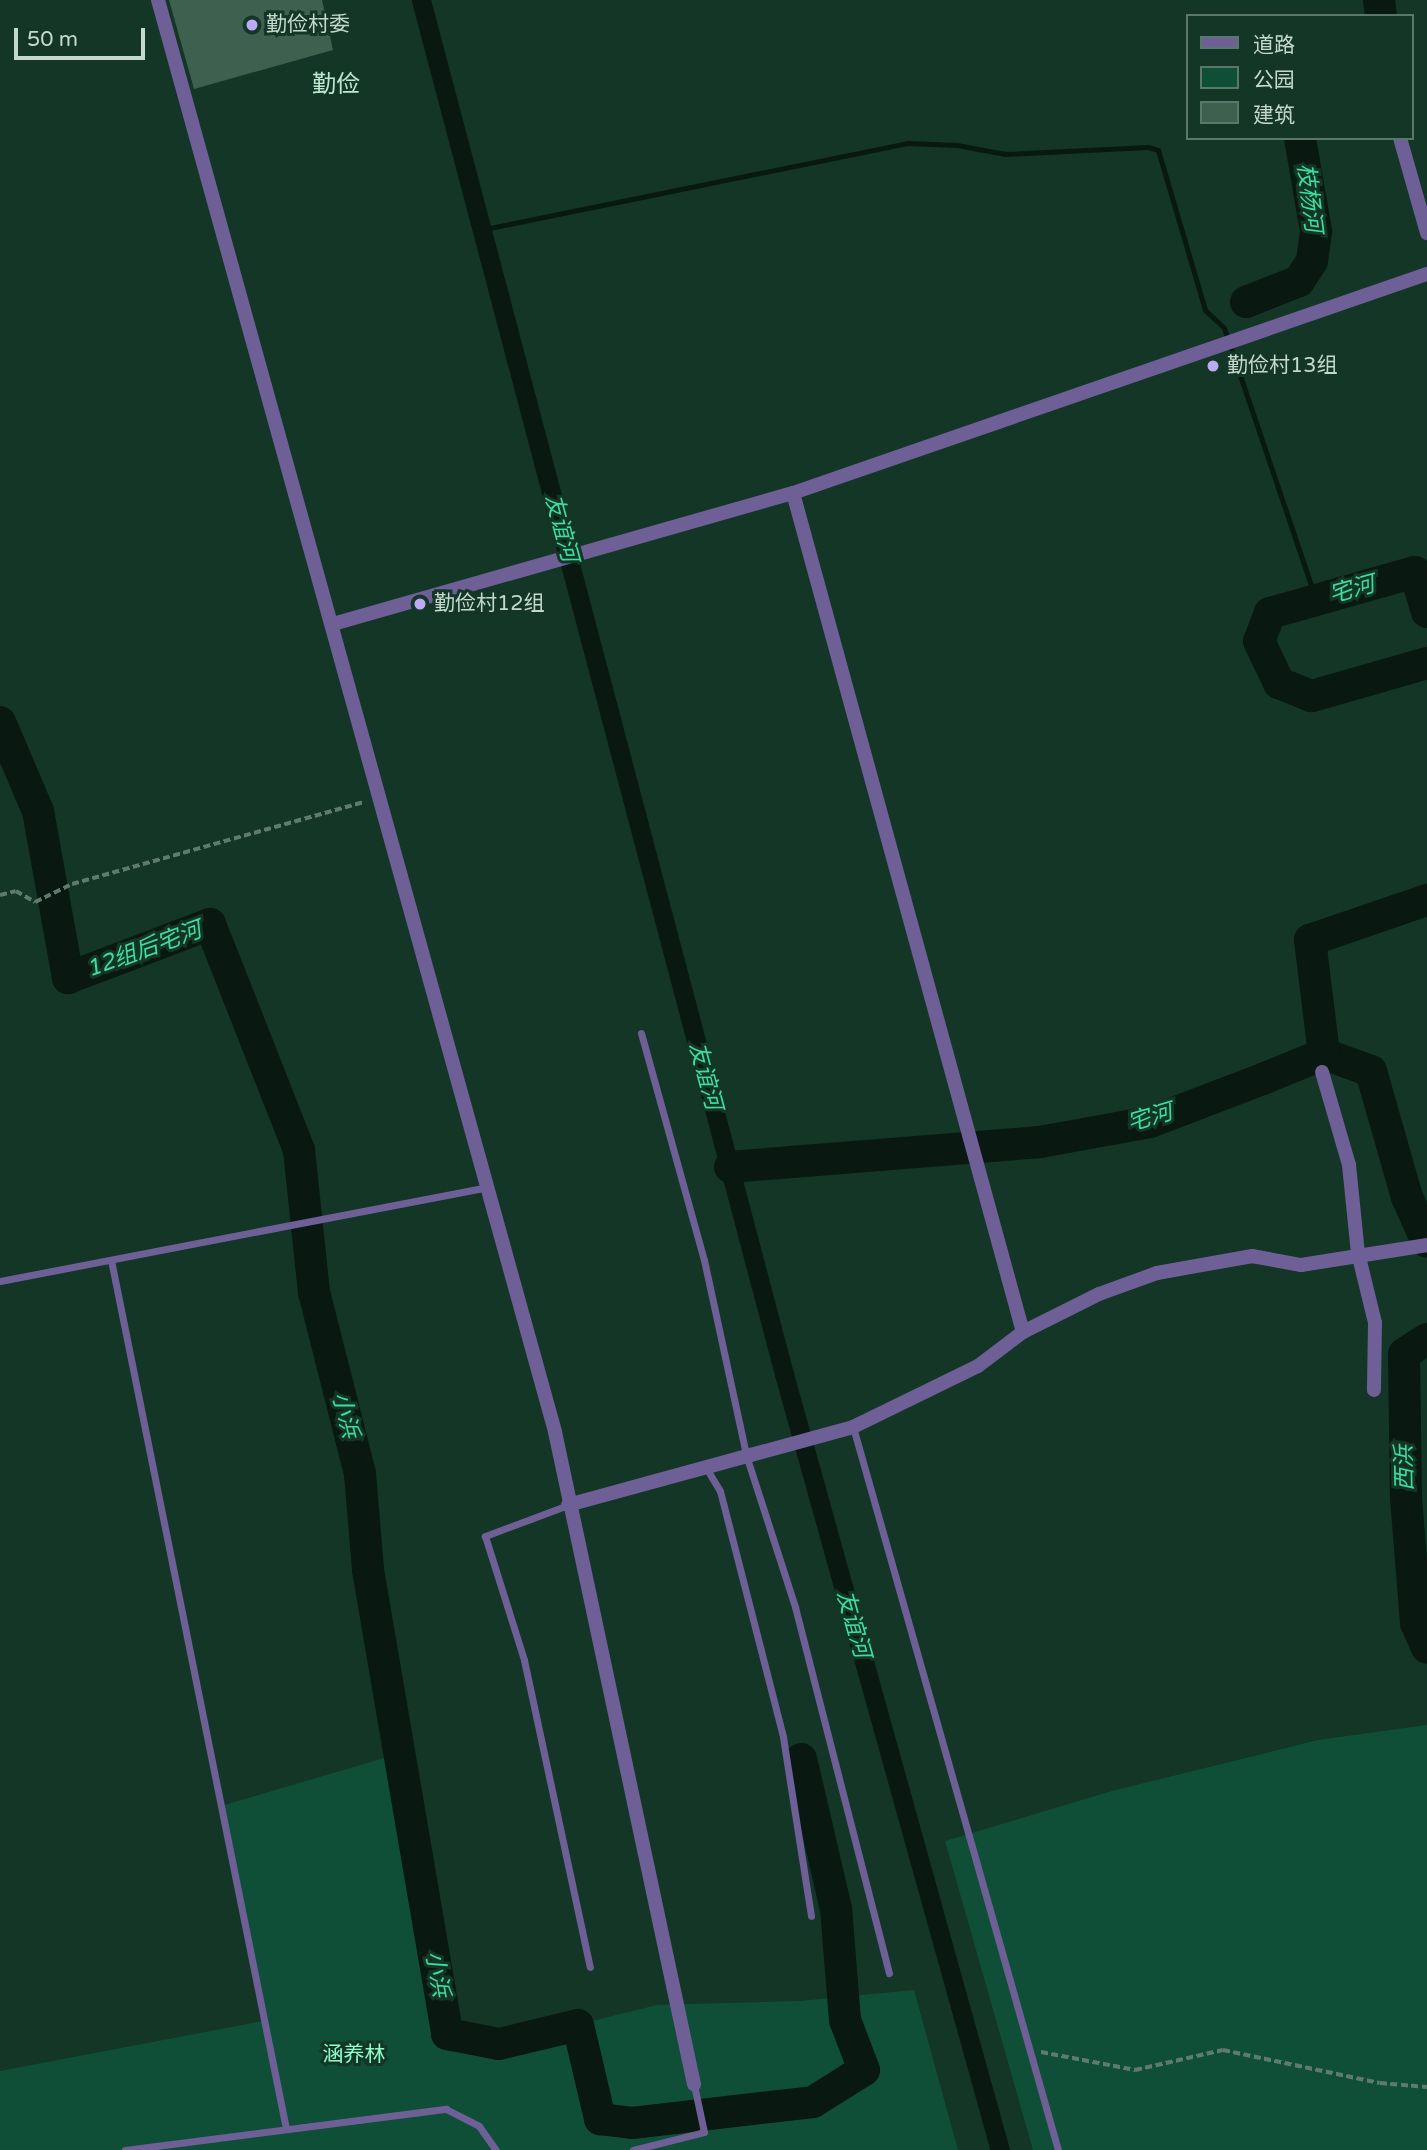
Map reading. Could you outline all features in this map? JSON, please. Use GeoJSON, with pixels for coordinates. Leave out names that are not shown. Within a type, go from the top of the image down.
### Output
{"type":"FeatureCollection","features":[{"type":"Feature","properties":{"kind":"street"},"geometry":{"type":"LineString","coordinates":[[158,0],[382,797],[555,1432],[568,1505],[694,2084]]}},
{"type":"Feature","properties":{"kind":"street"},"geometry":{"type":"LineString","coordinates":[[1400,140],[1427,233]]}},
{"type":"Feature","properties":{"kind":"street"},"geometry":{"type":"LineString","coordinates":[[333,624],[793,493],[1427,274]]}},
{"type":"Feature","properties":{"kind":"street"},"geometry":{"type":"LineString","coordinates":[[793,493],[1023,1332]]}},
{"type":"Feature","properties":{"kind":"street"},"geometry":{"type":"LineString","coordinates":[[1322,1072],[1349,1165],[1358,1253],[1375,1323],[1374,1390]]}},
{"type":"Feature","properties":{"kind":"street"},"geometry":{"type":"LineString","coordinates":[[568,1505],[853,1427],[978,1367],[1023,1332],[1099,1294],[1157,1273],[1231,1258],[1252,1256],[1301,1265],[1358,1253],[1426,1245]]}},
{"type":"Feature","properties":{"kind":"lane"},"geometry":{"type":"LineString","coordinates":[[641,1032],[704,1260],[890,1973]]}},
{"type":"Feature","properties":{"kind":"lane"},"geometry":{"type":"LineString","coordinates":[[0,1281],[488,1187]]}},
{"type":"Feature","properties":{"kind":"lane"},"geometry":{"type":"LineString","coordinates":[[111,1260],[286,2129]]}},
{"type":"Feature","properties":{"kind":"lane"},"geometry":{"type":"LineString","coordinates":[[853,1427],[1058,2150]]}},
{"type":"Feature","properties":{"kind":"lane"},"geometry":{"type":"LineString","coordinates":[[705,1466],[720,1491],[783,1737],[811,1916]]}},
{"type":"Feature","properties":{"kind":"lane"},"geometry":{"type":"LineString","coordinates":[[568,1505],[485,1536],[524,1660],[569,1851],[590,1967]]}},
{"type":"Feature","properties":{"kind":"lane"},"geometry":{"type":"LineString","coordinates":[[633,2150],[704,2132],[694,2084]]}},
{"type":"Feature","properties":{"kind":"lane"},"geometry":{"type":"LineString","coordinates":[[125,2150],[446,2109],[479,2126],[496,2150]]}},
{"type":"Feature","properties":{"kind":"path"},"geometry":{"type":"LineString","coordinates":[[0,895],[16,891],[35,902],[72,884],[382,797]]}},
{"type":"Feature","properties":{"kind":"path"},"geometry":{"type":"LineString","coordinates":[[1029,2049],[1135,2070],[1223,2050],[1380,2083],[1427,2087]]}},
{"type":"Feature","properties":{"kind":"green space"},"geometry":{"type":"Polygon","coordinates":[[[1427,1725],[1427,2150],[1033,2150],[945,1841],[1112,1791],[1318,1740],[1427,1725]]]}},
{"type":"Feature","properties":{"kind":"green space","name":"涵养林"},"geometry":{"type":"Polygon","coordinates":[[[398,1754],[447,2034],[499,2044],[657,2005],[800,2001],[914,1990],[958,2150],[0,2150],[0,2071],[263,2021],[221,1806],[398,1754]]]}},
{"type":"Feature","properties":{"kind":"building","name":"勤俭村委"},"geometry":{"type":"Polygon","coordinates":[[[169,0],[322,0],[333,50],[194,89],[169,0]]]}},
{"type":"Feature","properties":{"kind":"waterway","name":"友谊河"},"geometry":{"type":"LineString","coordinates":[[421,0],[784,1374],[1000,2150]]}},
{"type":"Feature","properties":{"kind":"waterway","name":"枝杨河"},"geometry":{"type":"LineString","coordinates":[[1379,0],[1381,14]]}},
{"type":"Feature","properties":{"kind":"waterway","name":"枝杨河"},"geometry":{"type":"LineString","coordinates":[[1246,302],[1299,281],[1312,261],[1316,231],[1300,140]]}},
{"type":"Feature","properties":{"kind":"waterway"},"geometry":{"type":"LineString","coordinates":[[480,230],[907,143],[957,145],[1005,154],[1148,147],[1158,150],[1205,310],[1224,328],[1316,600]]}},
{"type":"Feature","properties":{"kind":"waterway","name":"宅河"},"geometry":{"type":"LineString","coordinates":[[1427,612],[1415,572],[1270,613],[1259,641],[1279,683],[1312,696],[1427,663]]}},
{"type":"Feature","properties":{"kind":"waterway","name":"小浜"},"geometry":{"type":"LineString","coordinates":[[0,722],[38,811],[68,978],[210,924],[299,1150],[314,1292],[360,1474],[368,1570],[447,2034],[499,2044],[578,2025],[600,2119],[632,2123],[813,2102],[864,2070],[845,2020],[836,1909],[801,1759]]}},
{"type":"Feature","properties":{"kind":"waterway","name":"宅河"},"geometry":{"type":"LineString","coordinates":[[730,1167],[1040,1142],[1150,1122],[1265,1078],[1324,1054],[1310,940],[1427,900]]}},
{"type":"Feature","properties":{"kind":"waterway","name":"西浜"},"geometry":{"type":"LineString","coordinates":[[1324,1054],[1371,1071],[1407,1197],[1427,1242]]}},
{"type":"Feature","properties":{"kind":"waterway","name":"西浜"},"geometry":{"type":"LineString","coordinates":[[1427,1339],[1404,1354],[1406,1498],[1416,1623],[1427,1648]]}},
{"type":"Feature","properties":{"kind":"place","name":"勤俭村委"},"geometry":{"type":"Point","coordinates":[252,25]}},
{"type":"Feature","properties":{"kind":"place","name":"勤俭村13组"},"geometry":{"type":"Point","coordinates":[1213,366]}},
{"type":"Feature","properties":{"kind":"place","name":"勤俭村12组"},"geometry":{"type":"Point","coordinates":[420,604]}},
{"type":"Feature","properties":{"kind":"district","name":"勤俭"},"geometry":{"type":"Point","coordinates":[336,85]}},
{"type":"Feature","properties":{"kind":"water label","name":"12组后宅河"},"geometry":{"type":"Point","coordinates":[144,950]}}]}
